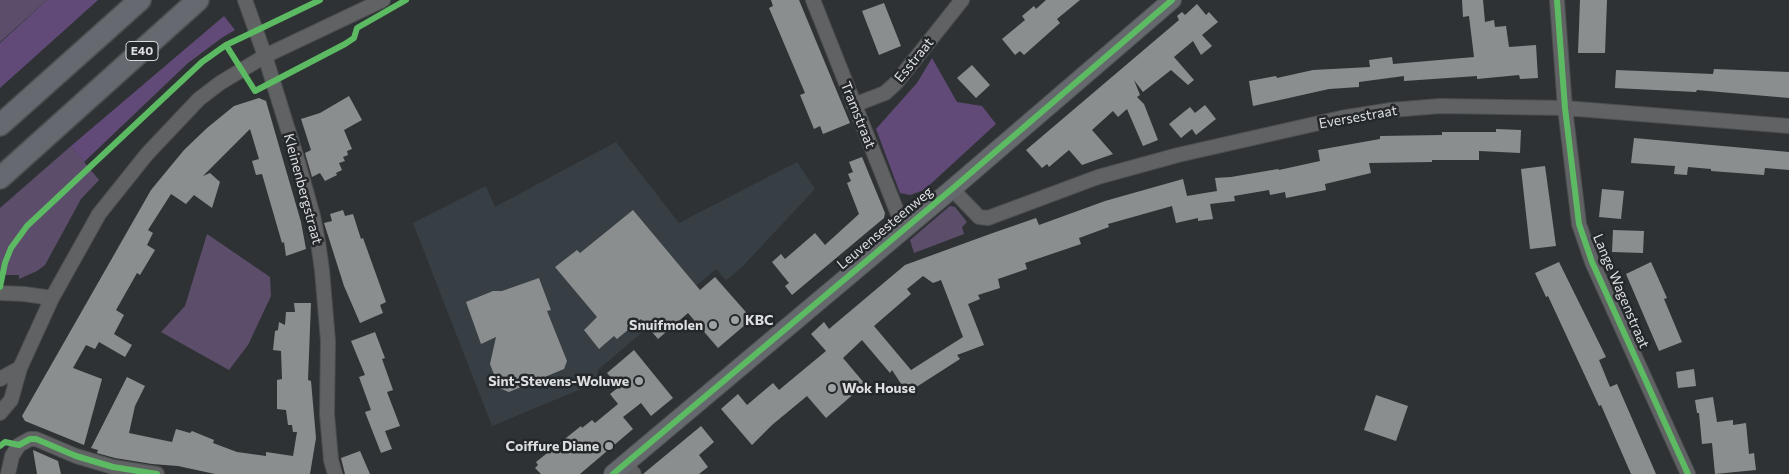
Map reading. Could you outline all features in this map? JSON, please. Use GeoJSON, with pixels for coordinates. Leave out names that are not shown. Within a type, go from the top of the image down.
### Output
{"type":"FeatureCollection","features":[{"type":"Feature","properties":{"kind":"highway"},"geometry":{"type":"LineString","coordinates":[[0,125],[140,0]]}},
{"type":"Feature","properties":{"kind":"highway","name":"E40"},"geometry":{"type":"LineString","coordinates":[[0,178],[198,0]]}},
{"type":"Feature","properties":{"kind":"main road","name":"Leuvensesteenweg"},"geometry":{"type":"LineString","coordinates":[[624,471],[1172,0]]}},
{"type":"Feature","properties":{"kind":"street","name":"Kleinenbergstraat"},"geometry":{"type":"LineString","coordinates":[[245,0],[265,56],[303,180],[318,242],[328,341],[327,414],[331,460],[335,474]]}},
{"type":"Feature","properties":{"kind":"street"},"geometry":{"type":"LineString","coordinates":[[0,413],[11,400],[20,368],[52,298],[99,214],[147,154],[199,99],[220,83],[265,56],[383,0]]}},
{"type":"Feature","properties":{"kind":"street","name":"Tramstraat"},"geometry":{"type":"LineString","coordinates":[[812,0],[904,229]]}},
{"type":"Feature","properties":{"kind":"street","name":"Esstraat"},"geometry":{"type":"LineString","coordinates":[[854,105],[885,93],[896,83],[962,0]]}},
{"type":"Feature","properties":{"kind":"street","name":"Lange Wagenstraat"},"geometry":{"type":"LineString","coordinates":[[1557,0],[1565,108],[1579,224],[1592,262],[1688,474]]}},
{"type":"Feature","properties":{"kind":"street","name":"Eversestraat"},"geometry":{"type":"LineString","coordinates":[[952,189],[979,217],[988,218],[1098,177],[1178,155],[1341,118],[1392,110],[1440,106],[1565,108],[1789,126]]}},
{"type":"Feature","properties":{"kind":"street"},"geometry":{"type":"LineString","coordinates":[[0,294],[24,294],[52,298]]}},
{"type":"Feature","properties":{"kind":"street"},"geometry":{"type":"LineString","coordinates":[[0,379],[20,368]]}},
{"type":"Feature","properties":{"kind":"street"},"geometry":{"type":"LineString","coordinates":[[8,472],[12,456],[20,445],[30,439],[36,439],[76,456],[113,467],[157,474]]}},
{"type":"Feature","properties":{"kind":"shaded area"},"geometry":{"type":"Polygon","coordinates":[[[0,0],[47,0],[0,42],[0,0]]]}},
{"type":"Feature","properties":{"kind":"shaded area"},"geometry":{"type":"Polygon","coordinates":[[[47,0],[98,0],[0,88],[0,43],[47,0]]]}},
{"type":"Feature","properties":{"kind":"shaded area"},"geometry":{"type":"Polygon","coordinates":[[[224,16],[235,30],[188,63],[84,162],[71,146],[224,16]]]}},
{"type":"Feature","properties":{"kind":"shaded area"},"geometry":{"type":"Polygon","coordinates":[[[932,58],[957,102],[982,106],[996,124],[924,190],[910,195],[900,193],[876,129],[917,83],[932,58]]]}},
{"type":"Feature","properties":{"kind":"shaded area"},"geometry":{"type":"Polygon","coordinates":[[[616,142],[679,223],[797,162],[815,189],[740,269],[726,280],[716,269],[598,370],[598,382],[492,426],[413,223],[486,186],[495,207],[616,142]]]}},
{"type":"Feature","properties":{"kind":"shaded area"},"geometry":{"type":"Polygon","coordinates":[[[71,146],[99,180],[81,199],[45,265],[19,279],[19,275],[0,273],[0,208],[71,146]]]}},
{"type":"Feature","properties":{"kind":"shaded area"},"geometry":{"type":"Polygon","coordinates":[[[950,206],[955,207],[967,222],[962,227],[964,234],[914,253],[910,240],[950,206]]]}},
{"type":"Feature","properties":{"kind":"shaded area"},"geometry":{"type":"Polygon","coordinates":[[[207,234],[270,277],[271,296],[248,345],[229,370],[161,332],[185,306],[207,234]]]}},
{"type":"Feature","properties":{"kind":"building"},"geometry":{"type":"Polygon","coordinates":[[[771,0],[799,0],[850,123],[823,134],[820,126],[814,129],[800,95],[805,93],[769,8],[773,6],[771,0]]]}},
{"type":"Feature","properties":{"kind":"building"},"geometry":{"type":"Polygon","coordinates":[[[1046,0],[1080,0],[1057,19],[1060,23],[1024,55],[1020,51],[1015,55],[1002,39],[1025,20],[1022,16],[1034,6],[1036,9],[1046,0]]]}},
{"type":"Feature","properties":{"kind":"building"},"geometry":{"type":"Polygon","coordinates":[[[1462,0],[1483,0],[1485,22],[1494,20],[1495,27],[1506,26],[1509,47],[1536,45],[1538,78],[1520,79],[1519,75],[1477,79],[1477,76],[1404,81],[1404,76],[1359,82],[1359,87],[1329,89],[1253,106],[1249,81],[1276,76],[1277,78],[1313,70],[1370,67],[1369,60],[1392,57],[1393,64],[1474,57],[1469,16],[1463,17],[1462,0]]]}},
{"type":"Feature","properties":{"kind":"building"},"geometry":{"type":"Polygon","coordinates":[[[1580,0],[1607,0],[1605,53],[1578,53],[1580,0]]]}},
{"type":"Feature","properties":{"kind":"building"},"geometry":{"type":"Polygon","coordinates":[[[884,3],[901,46],[879,55],[862,11],[884,3]]]}},
{"type":"Feature","properties":{"kind":"building"},"geometry":{"type":"Polygon","coordinates":[[[1197,4],[1206,15],[1209,12],[1218,22],[1202,35],[1212,46],[1201,55],[1193,41],[1174,57],[1194,80],[1188,85],[1171,70],[1143,92],[1134,80],[1140,95],[1137,97],[1144,104],[1158,140],[1143,146],[1127,109],[1118,117],[1113,111],[1092,130],[1113,154],[1082,165],[1069,150],[1049,167],[1047,164],[1042,168],[1026,150],[1179,20],[1177,16],[1182,12],[1185,15],[1197,4]]]}},
{"type":"Feature","properties":{"kind":"building"},"geometry":{"type":"Polygon","coordinates":[[[972,65],[990,85],[976,98],[957,78],[972,65]]]}},
{"type":"Feature","properties":{"kind":"building"},"geometry":{"type":"Polygon","coordinates":[[[1714,69],[1789,72],[1789,98],[1697,90],[1696,92],[1615,88],[1616,70],[1713,74],[1714,69]]]}},
{"type":"Feature","properties":{"kind":"building"},"geometry":{"type":"Polygon","coordinates":[[[349,96],[362,120],[344,130],[352,149],[347,151],[348,155],[343,157],[345,161],[339,163],[342,170],[336,173],[337,175],[325,181],[320,173],[312,177],[305,153],[311,150],[301,119],[320,113],[349,96]]]}},
{"type":"Feature","properties":{"kind":"building"},"geometry":{"type":"Polygon","coordinates":[[[259,98],[266,101],[301,222],[306,249],[286,256],[284,242],[282,243],[262,174],[256,175],[252,161],[259,159],[250,129],[203,176],[210,173],[220,182],[212,208],[194,195],[186,204],[171,194],[148,230],[153,233],[147,245],[155,250],[140,275],[137,273],[116,310],[124,315],[114,334],[132,345],[125,357],[99,342],[95,349],[86,345],[73,368],[102,379],[84,445],[25,421],[22,416],[151,190],[184,150],[207,128],[234,106],[259,98]]]}},
{"type":"Feature","properties":{"kind":"building"},"geometry":{"type":"Polygon","coordinates":[[[1205,105],[1216,119],[1196,135],[1192,129],[1181,138],[1169,124],[1190,107],[1195,113],[1205,105]]]}},
{"type":"Feature","properties":{"kind":"building"},"geometry":{"type":"Polygon","coordinates":[[[1496,129],[1521,130],[1520,153],[1479,151],[1479,160],[1369,163],[1371,173],[1325,184],[1326,190],[1286,198],[1285,192],[1270,195],[1269,190],[1234,196],[1235,201],[1210,204],[1213,219],[1198,221],[1198,218],[1176,223],[1172,206],[1108,224],[1109,227],[1079,238],[1081,244],[1025,263],[1027,269],[998,279],[1000,288],[978,295],[980,299],[968,304],[984,345],[957,355],[960,359],[907,393],[892,370],[890,373],[862,340],[843,358],[865,384],[826,418],[807,396],[772,425],[752,445],[721,409],[738,394],[747,405],[773,383],[779,390],[826,351],[811,334],[824,322],[829,329],[905,265],[990,234],[1036,218],[1039,225],[1105,201],[1183,179],[1187,196],[1217,191],[1215,178],[1279,170],[1320,161],[1318,150],[1380,139],[1380,136],[1442,135],[1442,132],[1496,132],[1496,129]],[[923,276],[907,289],[911,294],[874,326],[911,370],[963,337],[941,280],[933,283],[923,276]]]}},
{"type":"Feature","properties":{"kind":"building"},"geometry":{"type":"Polygon","coordinates":[[[1634,138],[1789,152],[1789,170],[1765,168],[1764,175],[1711,171],[1711,169],[1688,167],[1687,175],[1674,174],[1675,166],[1631,163],[1634,138]]]}},
{"type":"Feature","properties":{"kind":"building"},"geometry":{"type":"Polygon","coordinates":[[[862,157],[885,213],[884,218],[792,295],[785,286],[789,283],[772,262],[781,254],[785,259],[815,233],[825,245],[859,214],[847,183],[851,181],[848,174],[853,172],[849,162],[862,157]]]}},
{"type":"Feature","properties":{"kind":"building"},"geometry":{"type":"Polygon","coordinates":[[[1545,166],[1556,246],[1530,249],[1521,169],[1545,166]]]}},
{"type":"Feature","properties":{"kind":"building"},"geometry":{"type":"Polygon","coordinates":[[[1602,189],[1624,191],[1621,219],[1599,217],[1602,189]]]}},
{"type":"Feature","properties":{"kind":"building"},"geometry":{"type":"Polygon","coordinates":[[[343,210],[345,216],[353,214],[386,302],[380,305],[383,313],[360,323],[344,286],[324,223],[332,221],[330,214],[343,210]]]}},
{"type":"Feature","properties":{"kind":"building"},"geometry":{"type":"Polygon","coordinates":[[[633,210],[700,290],[715,277],[752,319],[718,348],[688,313],[658,339],[641,319],[617,339],[614,336],[599,349],[584,330],[597,317],[555,267],[577,250],[580,253],[633,210]]]}},
{"type":"Feature","properties":{"kind":"building"},"geometry":{"type":"Polygon","coordinates":[[[1613,230],[1644,231],[1643,253],[1612,252],[1613,230]]]}},
{"type":"Feature","properties":{"kind":"building"},"geometry":{"type":"Polygon","coordinates":[[[1559,262],[1606,357],[1599,360],[1610,387],[1617,384],[1656,474],[1631,474],[1601,405],[1599,406],[1548,296],[1546,297],[1535,273],[1559,262]]]}},
{"type":"Feature","properties":{"kind":"building"},"geometry":{"type":"Polygon","coordinates":[[[1651,262],[1667,298],[1664,299],[1682,342],[1659,351],[1626,274],[1651,262]]]}},
{"type":"Feature","properties":{"kind":"building"},"geometry":{"type":"Polygon","coordinates":[[[539,278],[551,310],[547,311],[567,361],[564,369],[509,392],[499,388],[490,364],[496,337],[481,344],[466,302],[493,291],[502,291],[539,278]]]}},
{"type":"Feature","properties":{"kind":"building"},"geometry":{"type":"Polygon","coordinates":[[[294,303],[311,303],[308,380],[311,381],[316,438],[310,474],[215,474],[178,466],[115,458],[97,453],[98,450],[91,448],[127,377],[145,386],[135,406],[129,433],[172,442],[176,429],[190,433],[192,431],[214,440],[213,443],[237,452],[266,456],[266,452],[293,456],[297,432],[293,432],[292,425],[288,425],[286,410],[277,409],[277,380],[282,379],[281,351],[273,350],[275,331],[278,330],[279,322],[285,325],[286,312],[295,312],[294,303]]]}},
{"type":"Feature","properties":{"kind":"building"},"geometry":{"type":"Polygon","coordinates":[[[375,332],[385,358],[382,359],[393,390],[387,392],[400,426],[385,431],[392,449],[381,453],[365,412],[371,410],[359,377],[365,375],[351,341],[375,332]]]}},
{"type":"Feature","properties":{"kind":"building"},"geometry":{"type":"Polygon","coordinates":[[[634,350],[673,398],[651,416],[641,403],[623,417],[633,429],[580,474],[541,474],[535,468],[538,465],[536,462],[581,426],[582,428],[592,420],[595,423],[618,404],[610,394],[619,387],[607,373],[634,350]]]}},
{"type":"Feature","properties":{"kind":"building"},"geometry":{"type":"Polygon","coordinates":[[[1694,369],[1696,386],[1678,388],[1676,372],[1694,369]]]}},
{"type":"Feature","properties":{"kind":"building"},"geometry":{"type":"Polygon","coordinates":[[[1376,395],[1408,406],[1396,441],[1364,430],[1376,395]]]}},
{"type":"Feature","properties":{"kind":"building"},"geometry":{"type":"Polygon","coordinates":[[[1713,397],[1717,422],[1733,420],[1733,425],[1746,423],[1749,454],[1754,453],[1756,470],[1715,474],[1712,443],[1702,444],[1699,413],[1697,413],[1695,400],[1713,397]]]}},
{"type":"Feature","properties":{"kind":"building"},"geometry":{"type":"Polygon","coordinates":[[[701,426],[714,442],[699,455],[708,467],[699,474],[643,474],[701,426]]]}},
{"type":"Feature","properties":{"kind":"building"},"geometry":{"type":"Polygon","coordinates":[[[33,450],[58,461],[61,474],[37,474],[33,450]]]}},
{"type":"Feature","properties":{"kind":"building"},"geometry":{"type":"Polygon","coordinates":[[[360,451],[370,474],[345,474],[341,458],[360,451]]]}},
{"type":"Feature","properties":{"kind":"cycle path"},"geometry":{"type":"LineString","coordinates":[[0,287],[5,263],[11,248],[27,226],[202,62],[226,45],[320,0]]}},
{"type":"Feature","properties":{"kind":"cycle path"},"geometry":{"type":"LineString","coordinates":[[226,45],[255,91],[345,44],[354,38],[357,28],[406,0]]}},
{"type":"Feature","properties":{"kind":"cycle path"},"geometry":{"type":"LineString","coordinates":[[613,474],[952,189],[1172,0]]}},
{"type":"Feature","properties":{"kind":"cycle path"},"geometry":{"type":"LineString","coordinates":[[1557,0],[1565,108],[1579,224],[1592,262],[1688,474]]}},
{"type":"Feature","properties":{"kind":"cycle path"},"geometry":{"type":"LineString","coordinates":[[0,446],[5,442],[19,445],[30,439],[36,439],[76,456],[113,467],[157,474]]}},
{"type":"Feature","properties":{"kind":"place","name":"KBC"},"geometry":{"type":"Point","coordinates":[735,320]}},
{"type":"Feature","properties":{"kind":"place","name":"Snuifmolen"},"geometry":{"type":"Point","coordinates":[713,325]}},
{"type":"Feature","properties":{"kind":"place","name":"Sint-Stevens-Woluwe"},"geometry":{"type":"Point","coordinates":[639,381]}},
{"type":"Feature","properties":{"kind":"place","name":"Wok House"},"geometry":{"type":"Point","coordinates":[832,388]}},
{"type":"Feature","properties":{"kind":"place","name":"Coiffure Diane"},"geometry":{"type":"Point","coordinates":[609,446]}}]}
